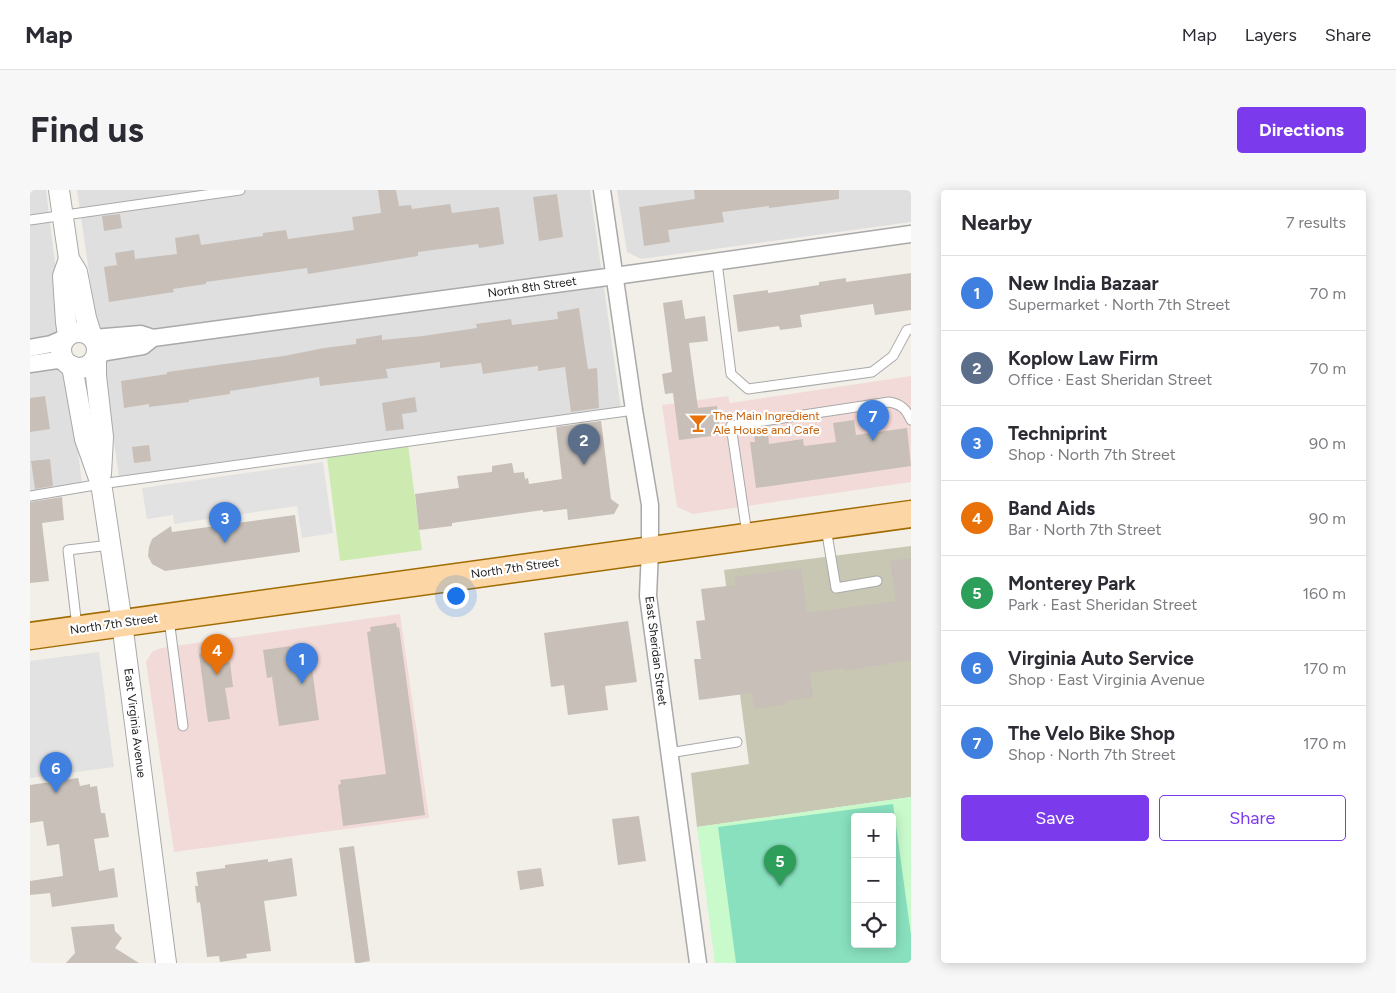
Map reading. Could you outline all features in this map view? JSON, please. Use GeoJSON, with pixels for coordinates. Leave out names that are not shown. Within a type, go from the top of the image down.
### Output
{"type":"FeatureCollection","features":[{"type":"Feature","properties":{"kind":"main road","name":"North 7th Street"},"geometry":{"type":"LineString","coordinates":[[30,636],[911,514]]}},
{"type":"Feature","properties":{"kind":"street","name":"East Virginia Avenue"},"geometry":{"type":"LineString","coordinates":[[59,190],[69,259],[77,272],[84,310],[94,347],[103,437],[101,484],[122,622],[166,963]]}},
{"type":"Feature","properties":{"kind":"street","name":"East Sheridan Street"},"geometry":{"type":"LineString","coordinates":[[602,190],[634,410],[650,505],[648,596],[698,963]]}},
{"type":"Feature","properties":{"kind":"street","name":"North 8th Street"},"geometry":{"type":"LineString","coordinates":[[94,347],[106,352],[143,346],[153,338],[911,234]]}},
{"type":"Feature","properties":{"kind":"street","name":"East Virginia Avenue"},"geometry":{"type":"LineString","coordinates":[[67,337],[63,276],[69,259]]}},
{"type":"Feature","properties":{"kind":"street"},"geometry":{"type":"LineString","coordinates":[[30,348],[51,344],[75,332],[83,332],[94,347],[88,365],[83,367],[57,360],[30,364]]}},
{"type":"Feature","properties":{"kind":"street"},"geometry":{"type":"LineString","coordinates":[[67,337],[62,343],[62,354],[70,365]]}},
{"type":"Feature","properties":{"kind":"street","name":"East Virginia Avenue"},"geometry":{"type":"LineString","coordinates":[[70,365],[85,439],[101,484]]}},
{"type":"Feature","properties":{"kind":"lane"},"geometry":{"type":"LineString","coordinates":[[30,220],[240,190]]}},
{"type":"Feature","properties":{"kind":"lane"},"geometry":{"type":"LineString","coordinates":[[717,262],[731,374],[748,389],[872,372],[893,356],[907,330],[911,329]]}},
{"type":"Feature","properties":{"kind":"lane"},"geometry":{"type":"LineString","coordinates":[[748,536],[731,426],[890,402],[900,404],[911,420]]}},
{"type":"Feature","properties":{"kind":"lane"},"geometry":{"type":"LineString","coordinates":[[30,496],[101,484],[634,410]]}},
{"type":"Feature","properties":{"kind":"lane"},"geometry":{"type":"LineString","coordinates":[[826,526],[836,588],[877,581]]}},
{"type":"Feature","properties":{"kind":"lane"},"geometry":{"type":"LineString","coordinates":[[78,629],[68,550],[110,545]]}},
{"type":"Feature","properties":{"kind":"lane"},"geometry":{"type":"LineString","coordinates":[[169,616],[183,726]]}},
{"type":"Feature","properties":{"kind":"lane"},"geometry":{"type":"LineString","coordinates":[[669,752],[737,742]]}},
{"type":"Feature","properties":{"kind":"shaded area"},"geometry":{"type":"Polygon","coordinates":[[[30,190],[46,190],[82,484],[30,491],[30,190]]]}},
{"type":"Feature","properties":{"kind":"shaded area"},"geometry":{"type":"Polygon","coordinates":[[[77,190],[590,190],[621,408],[119,477],[77,190]]]}},
{"type":"Feature","properties":{"kind":"shaded area"},"geometry":{"type":"Polygon","coordinates":[[[617,190],[911,190],[911,222],[641,259],[627,252],[617,190]]]}},
{"type":"Feature","properties":{"kind":"shaded area"},"geometry":{"type":"Polygon","coordinates":[[[911,376],[911,482],[693,514],[677,507],[662,405],[728,396],[730,403],[911,376]]]}},
{"type":"Feature","properties":{"kind":"shaded area"},"geometry":{"type":"Polygon","coordinates":[[[323,462],[333,533],[302,538],[297,506],[174,524],[173,515],[147,519],[142,488],[323,462]]]}},
{"type":"Feature","properties":{"kind":"shaded area"},"geometry":{"type":"Polygon","coordinates":[[[911,546],[911,797],[697,827],[691,773],[749,764],[724,570],[911,546]]]}},
{"type":"Feature","properties":{"kind":"shaded area"},"geometry":{"type":"Polygon","coordinates":[[[400,614],[429,818],[174,852],[146,662],[152,652],[161,648],[400,614]]]}},
{"type":"Feature","properties":{"kind":"shaded area"},"geometry":{"type":"Polygon","coordinates":[[[99,652],[114,767],[30,778],[30,661],[99,652]]]}},
{"type":"Feature","properties":{"kind":"green space"},"geometry":{"type":"Polygon","coordinates":[[[408,445],[422,550],[340,561],[327,457],[408,445]]]}},
{"type":"Feature","properties":{"kind":"green space"},"geometry":{"type":"Polygon","coordinates":[[[911,797],[911,963],[715,963],[697,827],[911,797]]]}},
{"type":"Feature","properties":{"kind":"green space"},"geometry":{"type":"Polygon","coordinates":[[[893,804],[894,813],[851,813],[851,948],[896,948],[896,826],[911,935],[911,963],[736,963],[718,827],[893,804]]]}},
{"type":"Feature","properties":{"kind":"building"},"geometry":{"type":"Polygon","coordinates":[[[378,190],[396,190],[399,206],[411,205],[412,209],[450,204],[452,213],[499,207],[504,244],[479,248],[478,244],[418,252],[418,256],[308,274],[307,268],[206,282],[206,284],[173,289],[174,292],[109,302],[104,267],[117,265],[115,253],[134,250],[135,259],[177,254],[175,238],[199,234],[201,245],[263,236],[263,233],[286,230],[288,239],[354,230],[352,217],[381,213],[378,190]]]}},
{"type":"Feature","properties":{"kind":"building"},"geometry":{"type":"Polygon","coordinates":[[[694,190],[839,190],[839,199],[722,212],[724,222],[668,230],[670,242],[644,246],[639,207],[695,199],[694,190]]]}},
{"type":"Feature","properties":{"kind":"building"},"geometry":{"type":"Polygon","coordinates":[[[557,194],[563,237],[539,241],[533,197],[557,194]]]}},
{"type":"Feature","properties":{"kind":"building"},"geometry":{"type":"Polygon","coordinates":[[[120,214],[122,228],[104,231],[102,216],[120,214]]]}},
{"type":"Feature","properties":{"kind":"building"},"geometry":{"type":"Polygon","coordinates":[[[911,273],[911,310],[875,315],[873,304],[800,315],[802,327],[780,330],[779,326],[738,332],[733,295],[768,290],[768,293],[819,285],[819,282],[846,278],[846,282],[911,273]]]}},
{"type":"Feature","properties":{"kind":"building"},"geometry":{"type":"Polygon","coordinates":[[[682,300],[685,319],[705,316],[708,341],[689,343],[698,408],[717,406],[720,435],[679,440],[673,393],[665,394],[662,374],[672,372],[663,303],[682,300]]]}},
{"type":"Feature","properties":{"kind":"building"},"geometry":{"type":"Polygon","coordinates":[[[579,308],[588,369],[597,368],[599,408],[571,412],[565,367],[538,371],[538,366],[483,374],[481,363],[440,368],[440,362],[386,369],[388,378],[320,386],[319,377],[230,391],[230,394],[189,400],[189,402],[149,407],[149,404],[124,408],[121,381],[167,374],[167,372],[356,344],[356,339],[382,335],[382,340],[477,328],[476,324],[511,319],[512,325],[558,319],[557,312],[579,308]]]}},
{"type":"Feature","properties":{"kind":"building"},"geometry":{"type":"Polygon","coordinates":[[[45,396],[50,429],[30,432],[30,398],[45,396]]]}},
{"type":"Feature","properties":{"kind":"building"},"geometry":{"type":"Polygon","coordinates":[[[415,397],[417,412],[402,414],[404,429],[386,431],[382,403],[415,397]]]}},
{"type":"Feature","properties":{"kind":"building"},"geometry":{"type":"Polygon","coordinates":[[[854,420],[856,435],[907,428],[911,466],[756,488],[750,442],[755,442],[754,434],[768,433],[769,444],[803,439],[804,446],[836,442],[833,423],[854,420]]]}},
{"type":"Feature","properties":{"kind":"building"},"geometry":{"type":"Polygon","coordinates":[[[601,421],[611,499],[619,505],[614,514],[568,520],[567,509],[543,512],[543,510],[452,523],[452,526],[419,530],[415,494],[459,488],[457,476],[492,472],[492,466],[512,463],[514,473],[524,472],[525,479],[528,478],[529,484],[562,479],[556,427],[601,421]]]}},
{"type":"Feature","properties":{"kind":"building"},"geometry":{"type":"Polygon","coordinates":[[[149,445],[151,461],[134,463],[132,447],[149,445]]]}},
{"type":"Feature","properties":{"kind":"building"},"geometry":{"type":"Polygon","coordinates":[[[50,459],[53,486],[35,489],[31,461],[50,459]]]}},
{"type":"Feature","properties":{"kind":"building"},"geometry":{"type":"Polygon","coordinates":[[[62,497],[64,520],[42,523],[49,581],[30,583],[30,502],[62,497]]]}},
{"type":"Feature","properties":{"kind":"building"},"geometry":{"type":"Polygon","coordinates":[[[295,515],[300,552],[165,571],[152,564],[148,556],[152,539],[171,526],[172,532],[295,515]]]}},
{"type":"Feature","properties":{"kind":"building"},"geometry":{"type":"Polygon","coordinates":[[[911,558],[911,660],[845,671],[844,668],[810,673],[813,697],[786,701],[787,704],[754,709],[752,693],[699,700],[694,659],[701,659],[696,621],[705,620],[701,589],[736,585],[734,577],[801,568],[807,613],[896,601],[890,561],[911,558]]]}},
{"type":"Feature","properties":{"kind":"building"},"geometry":{"type":"Polygon","coordinates":[[[628,621],[637,682],[605,686],[608,710],[568,715],[564,685],[551,687],[544,633],[628,621]]]}},
{"type":"Feature","properties":{"kind":"building"},"geometry":{"type":"Polygon","coordinates":[[[396,623],[397,628],[399,627],[425,815],[343,826],[338,785],[341,784],[340,780],[386,774],[367,632],[371,631],[370,627],[396,623]]]}},
{"type":"Feature","properties":{"kind":"building"},"geometry":{"type":"Polygon","coordinates":[[[291,646],[291,649],[309,647],[319,720],[279,726],[272,677],[267,678],[263,650],[291,646]]]}},
{"type":"Feature","properties":{"kind":"building"},"geometry":{"type":"Polygon","coordinates":[[[224,650],[226,663],[230,662],[233,687],[225,688],[230,719],[208,722],[199,654],[224,650]]]}},
{"type":"Feature","properties":{"kind":"building"},"geometry":{"type":"Polygon","coordinates":[[[78,778],[80,786],[90,784],[90,787],[97,786],[101,813],[105,813],[109,837],[94,839],[99,871],[114,868],[118,897],[52,907],[50,893],[30,895],[30,881],[63,876],[59,844],[47,846],[43,821],[30,823],[30,785],[78,778]]]}},
{"type":"Feature","properties":{"kind":"building"},"geometry":{"type":"Polygon","coordinates":[[[639,816],[646,861],[618,865],[612,819],[639,816]]]}},
{"type":"Feature","properties":{"kind":"building"},"geometry":{"type":"Polygon","coordinates":[[[354,846],[370,961],[359,963],[355,963],[339,848],[354,846]]]}},
{"type":"Feature","properties":{"kind":"building"},"geometry":{"type":"Polygon","coordinates":[[[292,858],[297,896],[264,901],[271,951],[246,954],[247,958],[220,962],[219,956],[207,957],[200,902],[197,903],[195,886],[198,886],[196,872],[225,868],[225,865],[292,858]]]}},
{"type":"Feature","properties":{"kind":"building"},"geometry":{"type":"Polygon","coordinates":[[[541,868],[544,886],[520,890],[517,871],[541,868]]]}},
{"type":"Feature","properties":{"kind":"building"},"geometry":{"type":"Polygon","coordinates":[[[114,924],[115,931],[122,938],[115,948],[139,963],[66,963],[75,953],[71,927],[114,924]]]}},
{"type":"Feature","properties":{"kind":"place","name":"The Main Ingredient Ale House and Cafe"},"geometry":{"type":"Point","coordinates":[698,423]}},
{"type":"Feature","properties":{"kind":"place","name":"The Velo Bike Shop"},"geometry":{"type":"Point","coordinates":[873,441]}},
{"type":"Feature","properties":{"kind":"place","name":"Koplow Law Firm"},"geometry":{"type":"Point","coordinates":[584,465]}},
{"type":"Feature","properties":{"kind":"place","name":"Techniprint"},"geometry":{"type":"Point","coordinates":[225,543]}},
{"type":"Feature","properties":{"kind":"place","name":"Band Aids"},"geometry":{"type":"Point","coordinates":[217,675]}},
{"type":"Feature","properties":{"kind":"place","name":"New India Bazaar"},"geometry":{"type":"Point","coordinates":[302,684]}},
{"type":"Feature","properties":{"kind":"place","name":"Virginia Auto Service"},"geometry":{"type":"Point","coordinates":[56,793]}},
{"type":"Feature","properties":{"kind":"place","name":"Monterey Park"},"geometry":{"type":"Point","coordinates":[780,886]}}]}
